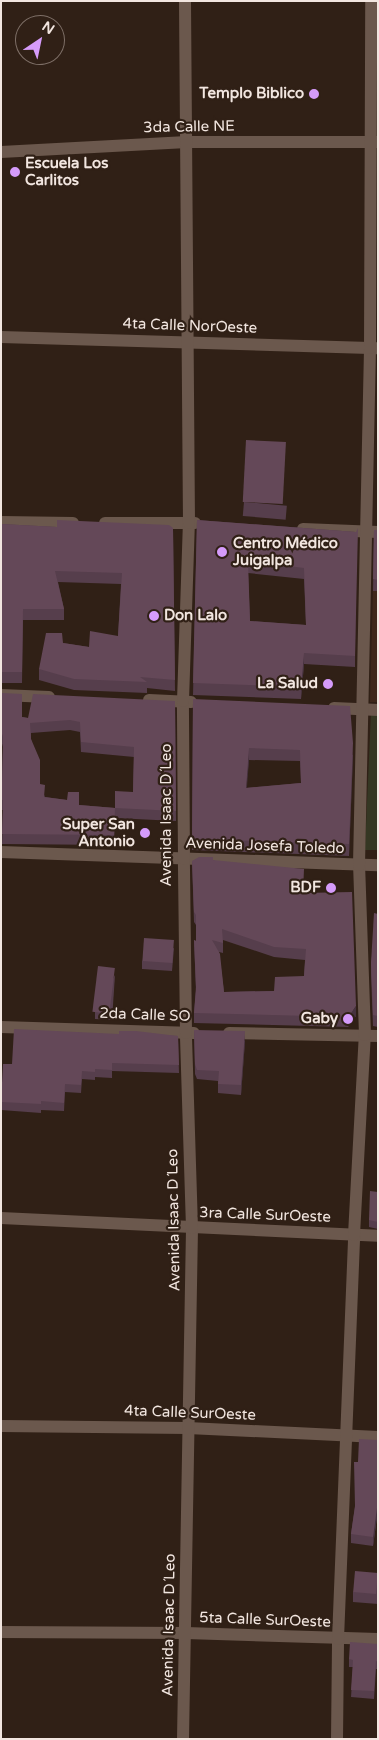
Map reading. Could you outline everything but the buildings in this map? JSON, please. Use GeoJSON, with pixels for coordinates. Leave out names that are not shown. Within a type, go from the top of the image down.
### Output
{"type":"FeatureCollection","features":[{"type":"Feature","properties":{"kind":"street","name":"Avenida Isaac D´Leo"},"geometry":{"type":"LineString","coordinates":[[183,1739],[192,1228],[186,1032],[183,701],[189,523],[185,1]]}},
{"type":"Feature","properties":{"kind":"street"},"geometry":{"type":"LineString","coordinates":[[337,1739],[338,1639],[354,1235],[372,1036],[359,865],[363,709],[372,532],[375,142],[371,1]]}},
{"type":"Feature","properties":{"kind":"street","name":"3da Calle NE"},"geometry":{"type":"LineString","coordinates":[[1,152],[187,142],[375,142]]}},
{"type":"Feature","properties":{"kind":"street","name":"4ta Calle NorOeste"},"geometry":{"type":"LineString","coordinates":[[1,337],[374,348]]}},
{"type":"Feature","properties":{"kind":"street"},"geometry":{"type":"LineString","coordinates":[[1,522],[209,524]]}},
{"type":"Feature","properties":{"kind":"street"},"geometry":{"type":"LineString","coordinates":[[287,528],[372,532]]}},
{"type":"Feature","properties":{"kind":"street"},"geometry":{"type":"LineString","coordinates":[[1,695],[58,697]]}},
{"type":"Feature","properties":{"kind":"street"},"geometry":{"type":"LineString","coordinates":[[135,700],[202,702]]}},
{"type":"Feature","properties":{"kind":"street"},"geometry":{"type":"LineString","coordinates":[[325,708],[378,710]]}},
{"type":"Feature","properties":{"kind":"street","name":"Avenida Josefa Toledo"},"geometry":{"type":"LineString","coordinates":[[1,852],[378,865]]}},
{"type":"Feature","properties":{"kind":"street","name":"2da Calle SO"},"geometry":{"type":"LineString","coordinates":[[1,1027],[372,1036]]}},
{"type":"Feature","properties":{"kind":"street","name":"3ra Calle SurOeste"},"geometry":{"type":"LineString","coordinates":[[1,1218],[378,1236]]}},
{"type":"Feature","properties":{"kind":"street","name":"4ta Calle SurOeste"},"geometry":{"type":"LineString","coordinates":[[1,1426],[188,1428],[378,1437]]}},
{"type":"Feature","properties":{"kind":"street","name":"5ta Calle SurOeste"},"geometry":{"type":"LineString","coordinates":[[1,1632],[186,1633],[378,1639]]}},
{"type":"Feature","properties":{"kind":"shaded area"},"geometry":{"type":"Polygon","coordinates":[[[373,591],[378,591],[378,702],[370,702],[373,591]]]}},
{"type":"Feature","properties":{"kind":"green space"},"geometry":{"type":"Polygon","coordinates":[[[371,712],[378,713],[378,850],[365,850],[371,712]]]}},
{"type":"Feature","properties":{"kind":"place","name":"Templo Biblico"},"geometry":{"type":"Point","coordinates":[314,94]}},
{"type":"Feature","properties":{"kind":"place","name":"Escuela Los Carlitos"},"geometry":{"type":"Point","coordinates":[15,172]}},
{"type":"Feature","properties":{"kind":"place","name":"Centro Médico Juigalpa"},"geometry":{"type":"Point","coordinates":[222,552]}},
{"type":"Feature","properties":{"kind":"place","name":"Don Lalo"},"geometry":{"type":"Point","coordinates":[154,616]}},
{"type":"Feature","properties":{"kind":"place","name":"La Salud"},"geometry":{"type":"Point","coordinates":[328,684]}},
{"type":"Feature","properties":{"kind":"place","name":"Super San Antonio"},"geometry":{"type":"Point","coordinates":[145,833]}},
{"type":"Feature","properties":{"kind":"place","name":"BDF"},"geometry":{"type":"Point","coordinates":[331,888]}},
{"type":"Feature","properties":{"kind":"place","name":"Gaby"},"geometry":{"type":"Point","coordinates":[348,1019]}}]}
